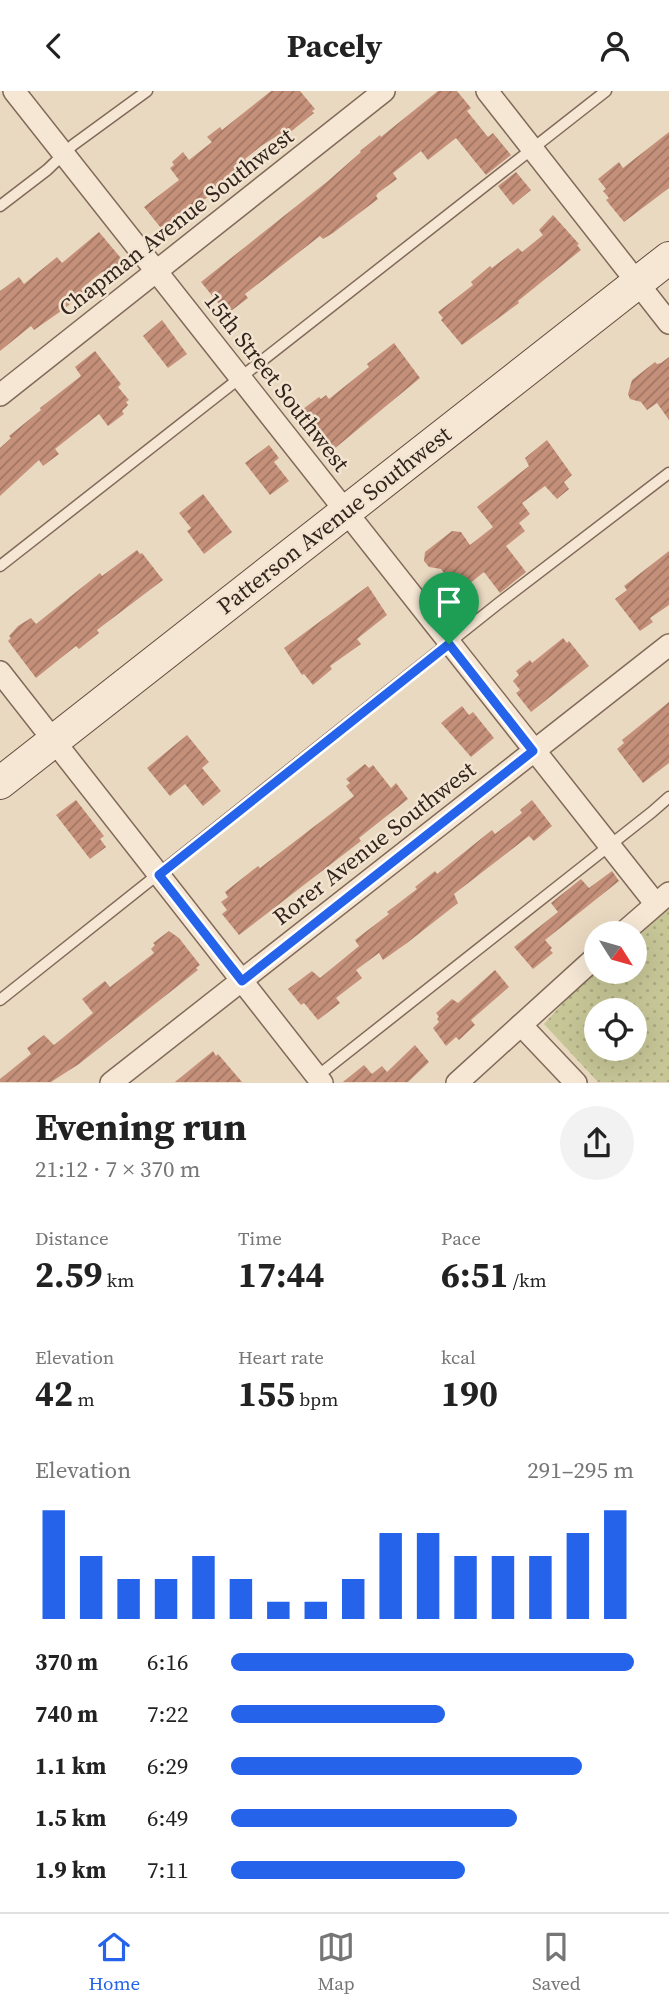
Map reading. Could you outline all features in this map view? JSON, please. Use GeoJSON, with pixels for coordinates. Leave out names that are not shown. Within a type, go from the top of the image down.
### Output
{"type":"FeatureCollection","features":[{"type":"Feature","properties":{"kind":"main road","name":"Patterson Avenue Southwest"},"geometry":{"type":"LineString","coordinates":[[0,783],[669,258]]}},
{"type":"Feature","properties":{"kind":"street","name":"15th Street Southwest"},"geometry":{"type":"LineString","coordinates":[[14,91],[609,846],[662,898]]}},
{"type":"Feature","properties":{"kind":"street","name":"Chapman Avenue Southwest"},"geometry":{"type":"LineString","coordinates":[[0,395],[384,91]]}},
{"type":"Feature","properties":{"kind":"street"},"geometry":{"type":"LineString","coordinates":[[487,91],[669,323]]}},
{"type":"Feature","properties":{"kind":"street","name":"Rorer Avenue Southwest"},"geometry":{"type":"LineString","coordinates":[[111,1083],[669,645]]}},
{"type":"Feature","properties":{"kind":"street"},"geometry":{"type":"LineString","coordinates":[[0,672],[242,981],[316,1081]]}},
{"type":"Feature","properties":{"kind":"street"},"geometry":{"type":"LineString","coordinates":[[636,921],[662,898]]}},
{"type":"Feature","properties":{"kind":"street"},"geometry":{"type":"LineString","coordinates":[[457,1083],[584,968]]}},
{"type":"Feature","properties":{"kind":"street"},"geometry":{"type":"LineString","coordinates":[[521,1025],[576,1083]]}},
{"type":"Feature","properties":{"kind":"lane"},"geometry":{"type":"LineString","coordinates":[[0,206],[47,170],[64,153],[147,91]]}},
{"type":"Feature","properties":{"kind":"lane"},"geometry":{"type":"LineString","coordinates":[[0,566],[606,91]]}},
{"type":"Feature","properties":{"kind":"lane"},"geometry":{"type":"LineString","coordinates":[[0,1000],[669,473]]}},
{"type":"Feature","properties":{"kind":"lane"},"geometry":{"type":"LineString","coordinates":[[316,1081],[669,797]]}},
{"type":"Feature","properties":{"kind":"shaded area"},"geometry":{"type":"Polygon","coordinates":[[[669,893],[669,1082],[598,1082],[544,1024],[584,980],[584,984],[648,983],[648,921],[645,921],[669,893]]]}},
{"type":"Feature","properties":{"kind":"building"},"geometry":{"type":"Polygon","coordinates":[[[271,91],[300,91],[315,109],[312,111],[314,113],[288,134],[285,131],[261,146],[245,159],[248,165],[166,230],[163,226],[161,228],[144,207],[179,180],[170,168],[174,165],[172,162],[183,152],[189,160],[212,142],[207,137],[220,127],[222,130],[271,91]]]}},
{"type":"Feature","properties":{"kind":"building"},"geometry":{"type":"Polygon","coordinates":[[[438,91],[457,91],[471,108],[467,111],[488,137],[493,133],[511,155],[486,175],[456,138],[428,160],[421,151],[393,173],[397,179],[378,193],[378,199],[333,233],[323,239],[320,236],[245,294],[248,298],[227,314],[201,282],[328,181],[360,151],[438,91]]]}},
{"type":"Feature","properties":{"kind":"building"},"geometry":{"type":"Polygon","coordinates":[[[669,132],[669,188],[624,222],[606,200],[609,198],[603,191],[606,189],[598,179],[619,162],[623,168],[669,132]]]}},
{"type":"Feature","properties":{"kind":"building"},"geometry":{"type":"Polygon","coordinates":[[[516,172],[531,190],[513,205],[498,186],[516,172]]]}},
{"type":"Feature","properties":{"kind":"building"},"geometry":{"type":"Polygon","coordinates":[[[553,215],[579,244],[577,245],[581,250],[518,301],[519,303],[462,345],[441,320],[443,318],[438,312],[473,285],[471,282],[490,266],[492,268],[518,248],[522,252],[543,235],[539,230],[553,215]]]}},
{"type":"Feature","properties":{"kind":"building"},"geometry":{"type":"Polygon","coordinates":[[[99,232],[125,263],[110,274],[102,272],[81,289],[84,292],[64,309],[34,330],[31,326],[0,351],[0,291],[19,277],[24,284],[57,257],[62,263],[99,232]]]}},
{"type":"Feature","properties":{"kind":"building"},"geometry":{"type":"Polygon","coordinates":[[[162,320],[187,354],[168,368],[143,336],[162,320]]]}},
{"type":"Feature","properties":{"kind":"building"},"geometry":{"type":"Polygon","coordinates":[[[394,343],[420,378],[328,454],[306,422],[303,409],[319,397],[321,399],[326,395],[329,399],[394,343]]]}},
{"type":"Feature","properties":{"kind":"building"},"geometry":{"type":"Polygon","coordinates":[[[95,351],[121,384],[118,387],[129,400],[122,411],[124,414],[108,426],[99,414],[55,449],[59,454],[43,466],[39,460],[0,496],[0,448],[11,438],[9,436],[41,410],[40,408],[81,376],[75,367],[95,351]]]}},
{"type":"Feature","properties":{"kind":"building"},"geometry":{"type":"Polygon","coordinates":[[[669,357],[669,420],[657,403],[647,410],[641,402],[630,399],[628,394],[632,380],[655,362],[661,363],[669,357]]]}},
{"type":"Feature","properties":{"kind":"building"},"geometry":{"type":"Polygon","coordinates":[[[547,440],[572,475],[564,482],[569,489],[557,499],[545,486],[522,503],[530,514],[519,523],[525,531],[506,546],[526,572],[500,593],[484,572],[459,592],[441,569],[429,567],[424,561],[425,552],[452,531],[461,532],[470,545],[493,527],[477,507],[529,466],[525,458],[547,440]]]}},
{"type":"Feature","properties":{"kind":"building"},"geometry":{"type":"Polygon","coordinates":[[[269,445],[279,458],[274,462],[289,481],[270,495],[245,463],[269,445]]]}},
{"type":"Feature","properties":{"kind":"building"},"geometry":{"type":"Polygon","coordinates":[[[203,494],[232,532],[204,554],[187,531],[191,528],[179,513],[203,494]]]}},
{"type":"Feature","properties":{"kind":"building"},"geometry":{"type":"Polygon","coordinates":[[[137,550],[163,580],[97,630],[99,633],[79,649],[76,646],[36,678],[8,641],[11,638],[9,636],[31,618],[36,624],[100,573],[102,576],[137,550]]]}},
{"type":"Feature","properties":{"kind":"building"},"geometry":{"type":"Polygon","coordinates":[[[669,551],[669,605],[650,618],[653,622],[640,631],[615,599],[627,590],[624,586],[669,551]]]}},
{"type":"Feature","properties":{"kind":"building"},"geometry":{"type":"Polygon","coordinates":[[[368,586],[387,615],[357,639],[361,644],[330,666],[332,669],[313,685],[302,675],[284,648],[368,586]]]}},
{"type":"Feature","properties":{"kind":"building"},"geometry":{"type":"Polygon","coordinates":[[[563,638],[567,643],[569,641],[589,666],[531,712],[516,693],[520,690],[513,681],[519,675],[516,671],[530,660],[532,663],[563,638]]]}},
{"type":"Feature","properties":{"kind":"building"},"geometry":{"type":"Polygon","coordinates":[[[669,702],[669,763],[643,783],[617,749],[624,743],[622,740],[669,702]]]}},
{"type":"Feature","properties":{"kind":"building"},"geometry":{"type":"Polygon","coordinates":[[[462,706],[469,715],[473,712],[494,738],[471,757],[441,723],[462,706]]]}},
{"type":"Feature","properties":{"kind":"building"},"geometry":{"type":"Polygon","coordinates":[[[187,735],[209,762],[202,768],[221,791],[203,806],[185,784],[170,796],[147,768],[187,735]]]}},
{"type":"Feature","properties":{"kind":"building"},"geometry":{"type":"Polygon","coordinates":[[[365,764],[369,768],[373,765],[391,788],[396,783],[408,799],[359,838],[361,841],[239,935],[222,914],[227,910],[221,902],[228,897],[225,892],[354,796],[346,786],[350,783],[346,779],[365,764]]]}},
{"type":"Feature","properties":{"kind":"building"},"geometry":{"type":"Polygon","coordinates":[[[76,800],[104,836],[100,839],[106,847],[90,859],[56,815],[76,800]]]}},
{"type":"Feature","properties":{"kind":"building"},"geometry":{"type":"Polygon","coordinates":[[[532,800],[552,826],[534,841],[529,836],[454,894],[458,903],[407,943],[383,960],[379,953],[356,970],[362,978],[336,998],[340,1003],[318,1020],[304,1003],[301,1005],[288,989],[312,971],[320,978],[359,946],[355,940],[389,914],[387,912],[417,889],[415,887],[435,871],[437,874],[492,830],[495,834],[522,813],[520,810],[532,800]]]}},
{"type":"Feature","properties":{"kind":"building"},"geometry":{"type":"Polygon","coordinates":[[[612,871],[619,881],[545,940],[553,953],[533,969],[514,947],[558,912],[551,903],[581,879],[589,888],[612,871]]]}},
{"type":"Feature","properties":{"kind":"building"},"geometry":{"type":"Polygon","coordinates":[[[169,931],[179,938],[200,965],[196,968],[198,970],[79,1064],[51,1082],[0,1082],[0,1079],[31,1054],[27,1048],[44,1035],[54,1045],[93,1013],[82,999],[105,981],[110,987],[154,953],[151,949],[155,945],[153,943],[169,931]]]}},
{"type":"Feature","properties":{"kind":"building"},"geometry":{"type":"Polygon","coordinates":[[[495,970],[509,987],[471,1020],[475,1025],[459,1040],[456,1037],[446,1046],[433,1028],[439,1022],[436,1013],[452,999],[458,1003],[495,970]]]}},
{"type":"Feature","properties":{"kind":"building"},"geometry":{"type":"Polygon","coordinates":[[[415,1045],[429,1062],[408,1082],[343,1082],[364,1065],[372,1074],[382,1066],[387,1072],[415,1045]]]}},
{"type":"Feature","properties":{"kind":"building"},"geometry":{"type":"Polygon","coordinates":[[[213,1051],[242,1082],[175,1082],[213,1051]]]}},
{"type":"Feature","properties":{"kind":"route"},"geometry":{"type":"LineString","coordinates":[[449,644],[533,751],[242,981],[159,875],[449,644]]}}]}
